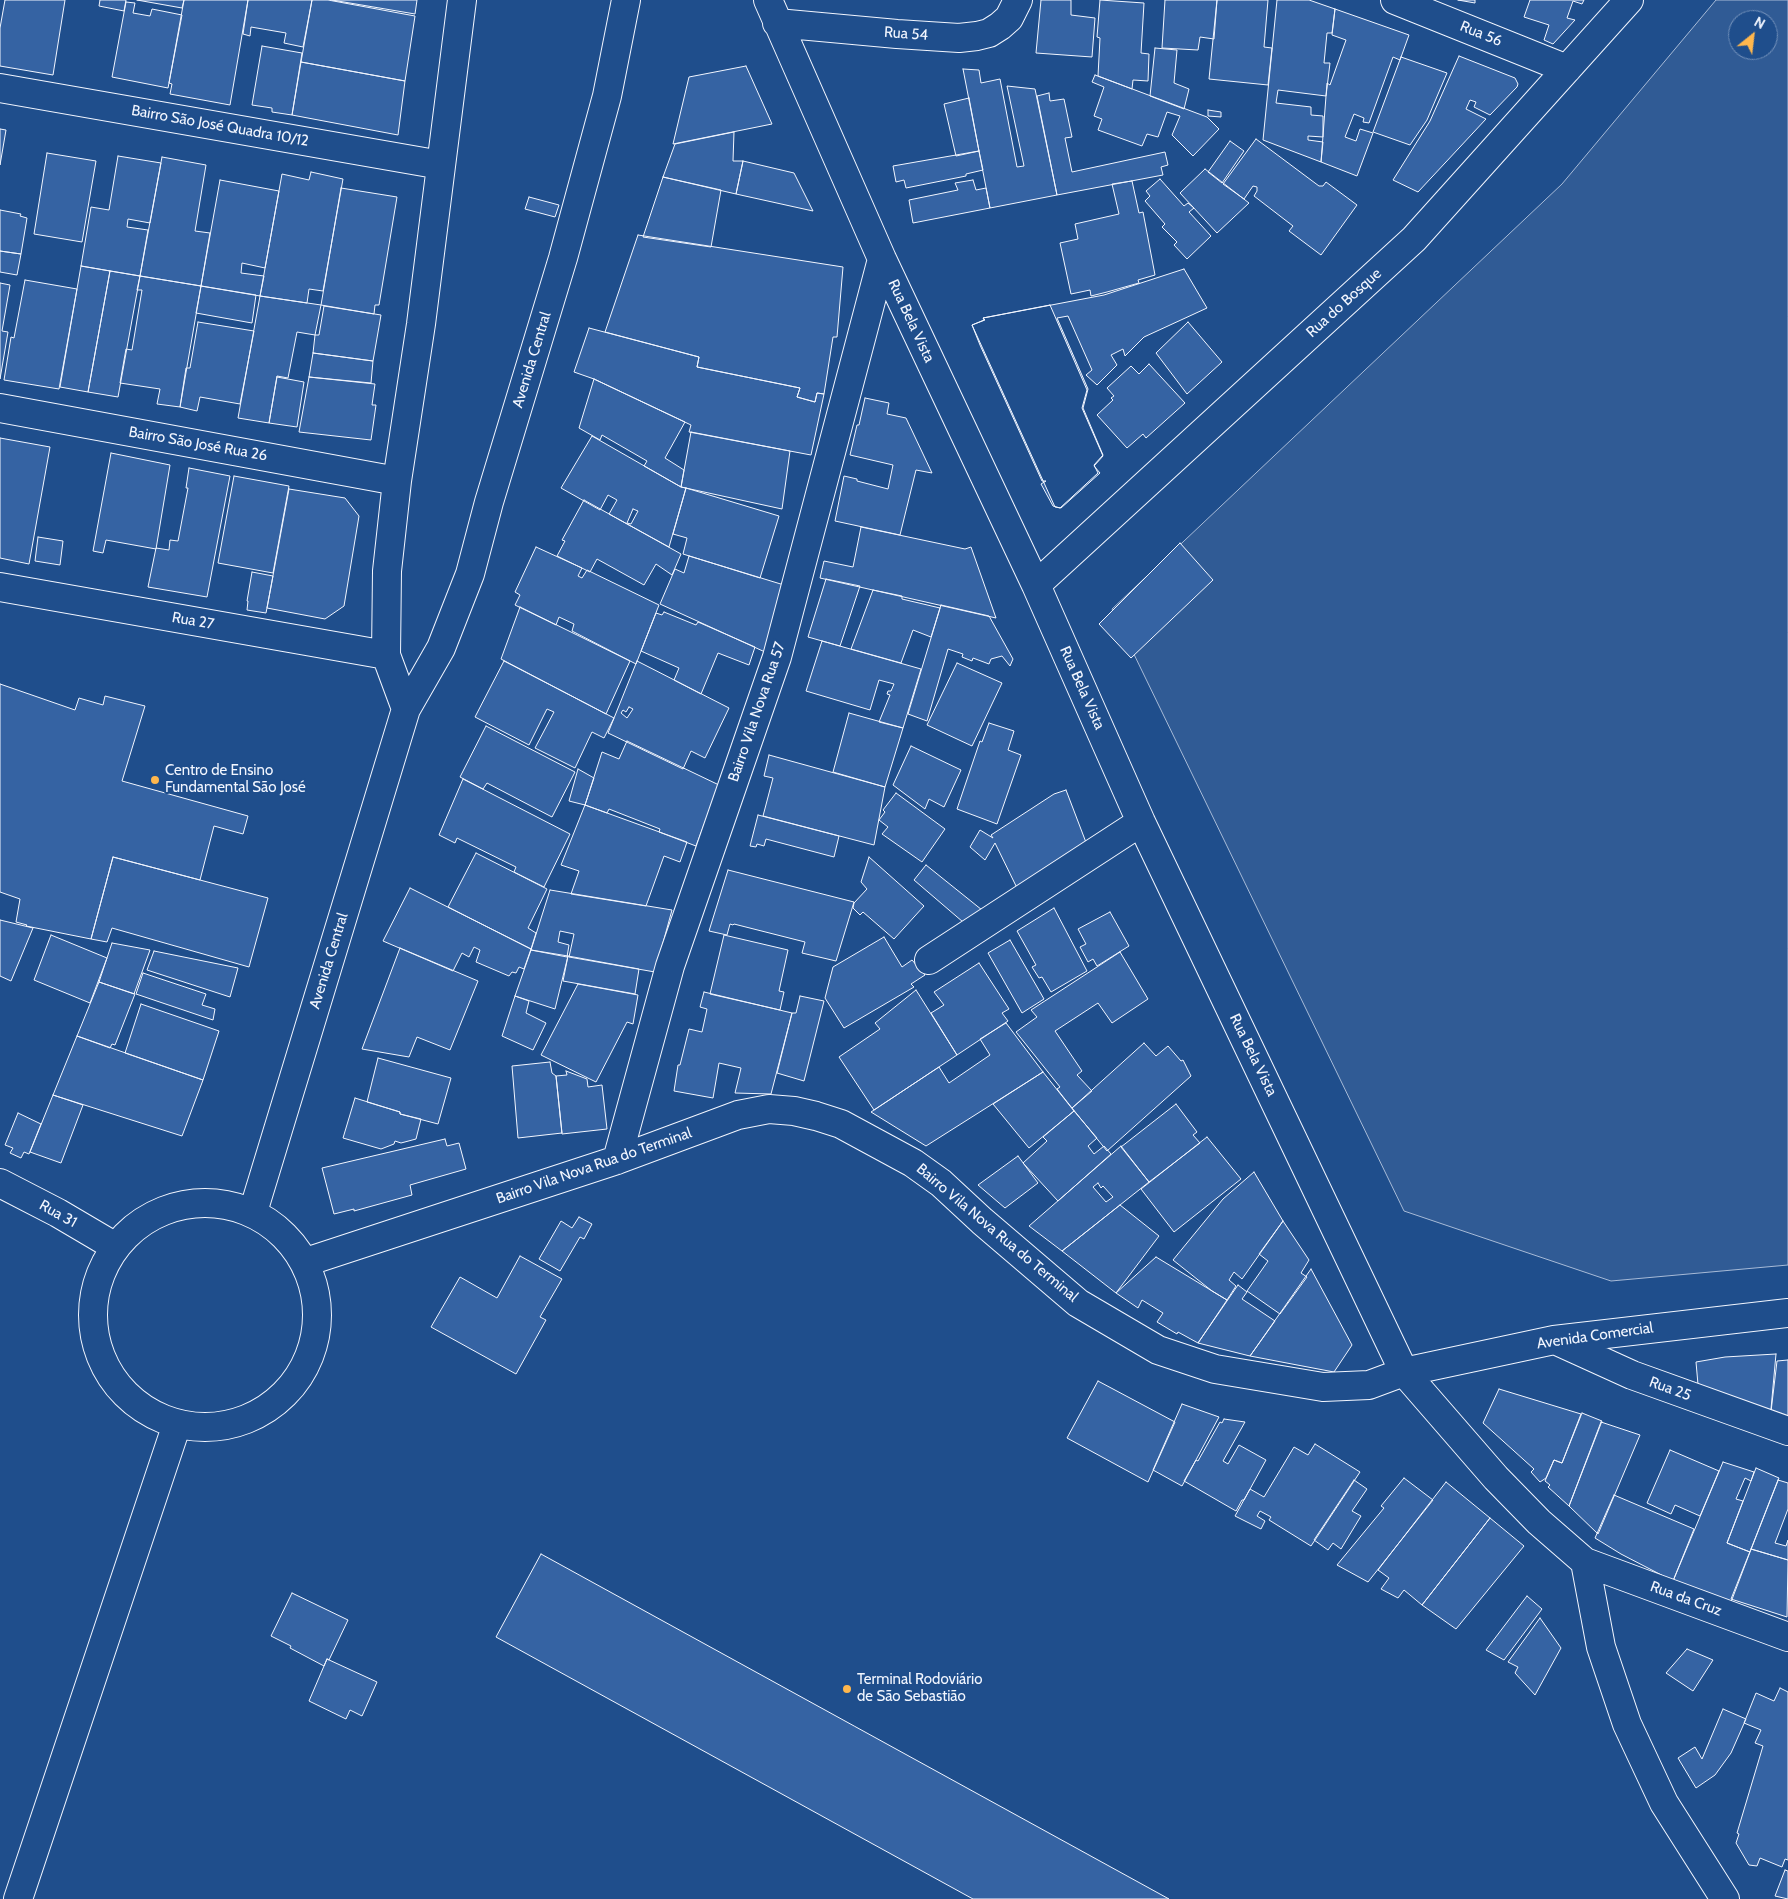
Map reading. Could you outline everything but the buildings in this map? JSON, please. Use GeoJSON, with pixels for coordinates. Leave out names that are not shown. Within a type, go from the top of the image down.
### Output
{"type":"FeatureCollection","features":[{"type":"Feature","properties":{"kind":"street"},"geometry":{"type":"LineString","coordinates":[[406,709],[386,655],[387,571],[397,480],[421,324],[462,0]]}},
{"type":"Feature","properties":{"kind":"street","name":"Avenida Central"},"geometry":{"type":"LineString","coordinates":[[253,1212],[406,709],[441,648],[470,574],[489,502],[563,258],[606,96],[626,0]]}},
{"type":"Feature","properties":{"kind":"street","name":"Rua 54"},"geometry":{"type":"LineString","coordinates":[[773,12],[897,34],[959,38],[989,34],[1009,18],[1018,0]]}},
{"type":"Feature","properties":{"kind":"street","name":"Rua 56"},"geometry":{"type":"LineString","coordinates":[[1395,0],[1567,69]]}},
{"type":"Feature","properties":{"kind":"street","name":"Rua do Bosque"},"geometry":{"type":"LineString","coordinates":[[1036,585],[1414,239],[1629,0]]}},
{"type":"Feature","properties":{"kind":"street","name":"Rua Bela Vista"},"geometry":{"type":"LineString","coordinates":[[773,12],[882,259],[1036,585],[1141,822],[1404,1372],[1496,1478],[1538,1522],[1584,1562]]}},
{"type":"Feature","properties":{"kind":"street","name":"Bairro São José Quadra 10/12"},"geometry":{"type":"LineString","coordinates":[[0,88],[441,165]]}},
{"type":"Feature","properties":{"kind":"street","name":"Bairro Vila Nova Rua 57"},"geometry":{"type":"LineString","coordinates":[[617,1160],[670,966],[777,657],[882,259]]}},
{"type":"Feature","properties":{"kind":"street","name":"Bairro São José Rua 26"},"geometry":{"type":"LineString","coordinates":[[0,408],[397,480]]}},
{"type":"Feature","properties":{"kind":"street","name":"Rua 27"},"geometry":{"type":"LineString","coordinates":[[0,587],[386,655]]}},
{"type":"Feature","properties":{"kind":"street"},"geometry":{"type":"LineString","coordinates":[[929,960],[1141,822]]}},
{"type":"Feature","properties":{"kind":"street","name":"Bairro Vila Nova Rua do Terminal"},"geometry":{"type":"LineString","coordinates":[[306,1262],[617,1160],[738,1115],[769,1109],[794,1111],[841,1124],[913,1163],[941,1184],[1078,1303],[1158,1350],[1215,1369],[1323,1387],[1369,1385],[1404,1372]]}},
{"type":"Feature","properties":{"kind":"street","name":"Rua 31"},"geometry":{"type":"LineString","coordinates":[[0,1183],[58,1213],[114,1246]]}},
{"type":"Feature","properties":{"kind":"street"},"geometry":{"type":"LineString","coordinates":[[216,1202],[253,1212],[284,1233],[306,1262],[317,1295],[318,1329],[306,1366],[283,1398],[234,1425],[207,1427],[177,1424],[145,1411],[118,1388],[100,1357],[92,1329],[92,1300],[100,1272],[114,1246],[142,1220],[178,1205],[216,1202]]}},
{"type":"Feature","properties":{"kind":"street","name":"Avenida Comercial"},"geometry":{"type":"LineString","coordinates":[[1404,1372],[1554,1340],[1788,1313]]}},
{"type":"Feature","properties":{"kind":"street","name":"Rua 25"},"geometry":{"type":"LineString","coordinates":[[1554,1340],[1632,1375],[1788,1431]]}},
{"type":"Feature","properties":{"kind":"street"},"geometry":{"type":"LineString","coordinates":[[18,1899],[177,1424]]}},
{"type":"Feature","properties":{"kind":"street"},"geometry":{"type":"LineString","coordinates":[[1584,1562],[1601,1647],[1627,1724],[1664,1803],[1725,1899]]}},
{"type":"Feature","properties":{"kind":"street","name":"Rua da Cruz"},"geometry":{"type":"LineString","coordinates":[[1584,1562],[1788,1637]]}},
{"type":"Feature","properties":{"kind":"shaded area"},"geometry":{"type":"Polygon","coordinates":[[[1716,0],[1788,0],[1788,1265],[1611,1281],[1404,1211],[1112,609],[1562,184],[1716,0]]]}},
{"type":"Feature","properties":{"kind":"place","name":"Centro de Ensino Fundamental São José"},"geometry":{"type":"Point","coordinates":[155,780]}},
{"type":"Feature","properties":{"kind":"place","name":"Terminal Rodoviário de São Sebastião"},"geometry":{"type":"Point","coordinates":[847,1689]}}]}
